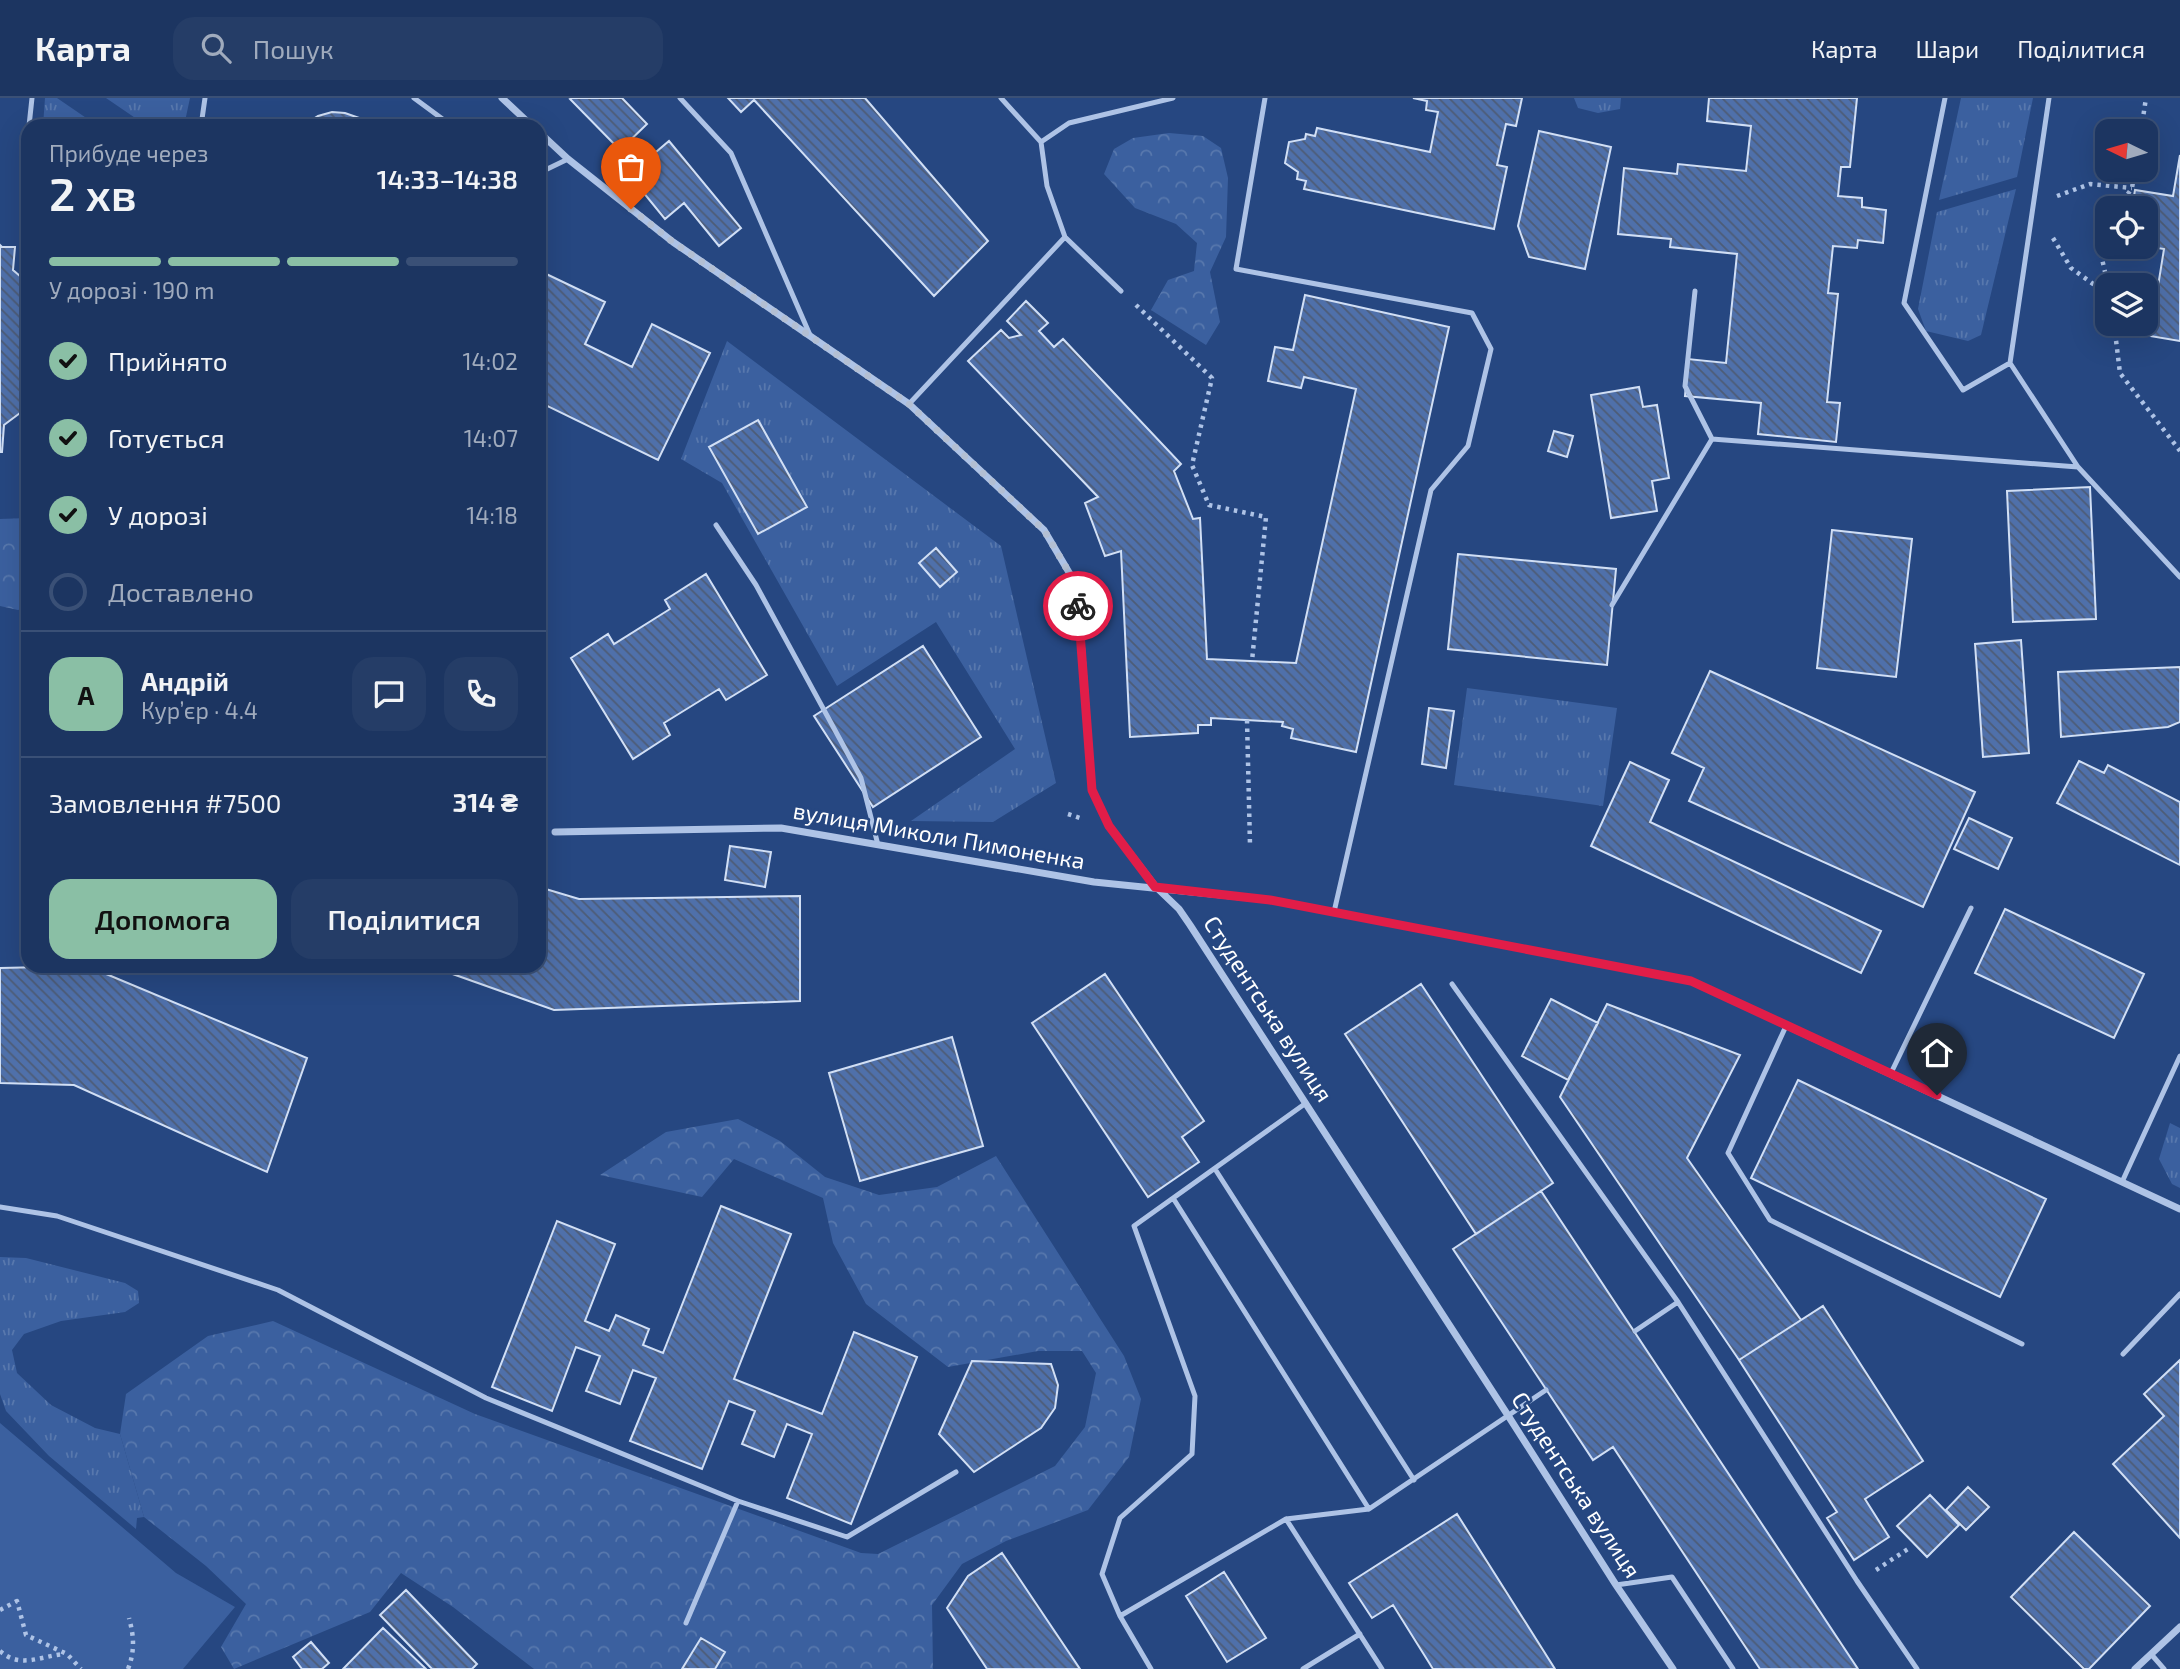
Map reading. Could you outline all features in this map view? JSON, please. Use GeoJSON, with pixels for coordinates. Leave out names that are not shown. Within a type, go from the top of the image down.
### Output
{"type":"FeatureCollection","features":[{"type":"Feature","properties":{"kind":"street"},"geometry":{"type":"LineString","coordinates":[[502,98],[524,119]]}},
{"type":"Feature","properties":{"kind":"street","name":"Студентська вулиця"},"geometry":{"type":"LineString","coordinates":[[546,139],[673,242],[909,404],[1044,530],[1077,586],[1092,790],[1109,826],[1155,887],[1179,909],[1307,1102],[1616,1586],[1673,1669]]}},
{"type":"Feature","properties":{"kind":"street","name":"вулиця Миколи Пимоненка"},"geometry":{"type":"LineString","coordinates":[[555,832],[781,828],[1094,881],[1270,900],[1691,981],[2180,1209]]}},
{"type":"Feature","properties":{"kind":"street"},"geometry":{"type":"LineString","coordinates":[[2136,1669],[2180,1627]]}},
{"type":"Feature","properties":{"kind":"lane"},"geometry":{"type":"LineString","coordinates":[[30,119],[32,98]]}},
{"type":"Feature","properties":{"kind":"lane"},"geometry":{"type":"LineString","coordinates":[[202,119],[205,98]]}},
{"type":"Feature","properties":{"kind":"lane"},"geometry":{"type":"LineString","coordinates":[[414,98],[442,119]]}},
{"type":"Feature","properties":{"kind":"lane"},"geometry":{"type":"LineString","coordinates":[[680,98],[731,153],[812,338]]}},
{"type":"Feature","properties":{"kind":"lane"},"geometry":{"type":"LineString","coordinates":[[1001,98],[1041,142],[1047,186],[1065,237],[1121,291]]}},
{"type":"Feature","properties":{"kind":"lane"},"geometry":{"type":"LineString","coordinates":[[1041,142],[1069,122],[1173,98]]}},
{"type":"Feature","properties":{"kind":"lane"},"geometry":{"type":"LineString","coordinates":[[1265,98],[1236,269],[1472,313],[1491,349],[1468,446],[1431,491],[1334,912]]}},
{"type":"Feature","properties":{"kind":"lane"},"geometry":{"type":"LineString","coordinates":[[1945,98],[1904,303],[1963,390],[2010,363]]}},
{"type":"Feature","properties":{"kind":"lane"},"geometry":{"type":"LineString","coordinates":[[2049,98],[2010,363],[2078,467],[2180,577]]}},
{"type":"Feature","properties":{"kind":"lane"},"geometry":{"type":"LineString","coordinates":[[546,170],[568,159]]}},
{"type":"Feature","properties":{"kind":"lane"},"geometry":{"type":"LineString","coordinates":[[909,404],[1065,237]]}},
{"type":"Feature","properties":{"kind":"lane"},"geometry":{"type":"LineString","coordinates":[[1695,292],[1685,386],[1712,439]]}},
{"type":"Feature","properties":{"kind":"lane"},"geometry":{"type":"LineString","coordinates":[[1712,439],[2078,467]]}},
{"type":"Feature","properties":{"kind":"lane"},"geometry":{"type":"LineString","coordinates":[[1612,605],[1712,439]]}},
{"type":"Feature","properties":{"kind":"lane"},"geometry":{"type":"LineString","coordinates":[[716,525],[756,585],[861,778],[878,846]]}},
{"type":"Feature","properties":{"kind":"lane"},"geometry":{"type":"LineString","coordinates":[[1891,1073],[1970,908]]}},
{"type":"Feature","properties":{"kind":"lane"},"geometry":{"type":"LineString","coordinates":[[1452,984],[1678,1302],[1857,1581],[1917,1669]]}},
{"type":"Feature","properties":{"kind":"lane"},"geometry":{"type":"LineString","coordinates":[[1786,1026],[1728,1153],[1770,1220],[2022,1344]]}},
{"type":"Feature","properties":{"kind":"lane"},"geometry":{"type":"LineString","coordinates":[[2122,1182],[2180,1056]]}},
{"type":"Feature","properties":{"kind":"lane"},"geometry":{"type":"LineString","coordinates":[[1151,1669],[1120,1616],[1102,1574],[1120,1518],[1192,1454],[1195,1396],[1134,1226],[1307,1102]]}},
{"type":"Feature","properties":{"kind":"lane"},"geometry":{"type":"LineString","coordinates":[[1214,1169],[1414,1480]]}},
{"type":"Feature","properties":{"kind":"lane"},"geometry":{"type":"LineString","coordinates":[[1173,1198],[1369,1509]]}},
{"type":"Feature","properties":{"kind":"lane"},"geometry":{"type":"LineString","coordinates":[[0,1208],[57,1216],[278,1290],[486,1398],[738,1502],[847,1537],[956,1472]]}},
{"type":"Feature","properties":{"kind":"lane"},"geometry":{"type":"LineString","coordinates":[[2123,1354],[2180,1294]]}},
{"type":"Feature","properties":{"kind":"lane"},"geometry":{"type":"LineString","coordinates":[[1635,1331],[1678,1302]]}},
{"type":"Feature","properties":{"kind":"lane"},"geometry":{"type":"LineString","coordinates":[[1120,1616],[1286,1519],[1369,1509],[1546,1390]]}},
{"type":"Feature","properties":{"kind":"lane"},"geometry":{"type":"LineString","coordinates":[[685,1623],[738,1502]]}},
{"type":"Feature","properties":{"kind":"lane"},"geometry":{"type":"LineString","coordinates":[[1286,1519],[1382,1669]]}},
{"type":"Feature","properties":{"kind":"lane"},"geometry":{"type":"LineString","coordinates":[[1616,1586],[1672,1577],[1733,1669]]}},
{"type":"Feature","properties":{"kind":"lane"},"geometry":{"type":"LineString","coordinates":[[1303,1669],[1360,1634]]}},
{"type":"Feature","properties":{"kind":"lane"},"geometry":{"type":"LineString","coordinates":[[2151,1654],[2164,1669]]}},
{"type":"Feature","properties":{"kind":"path"},"geometry":{"type":"LineString","coordinates":[[2143,119],[2146,98]]}},
{"type":"Feature","properties":{"kind":"path"},"geometry":{"type":"LineString","coordinates":[[2126,196],[2133,182]]}},
{"type":"Feature","properties":{"kind":"path"},"geometry":{"type":"LineString","coordinates":[[2095,285],[2071,268],[2033,205],[2090,184],[2132,188]]}},
{"type":"Feature","properties":{"kind":"path"},"geometry":{"type":"LineString","coordinates":[[1121,291],[1212,378],[1192,465],[1209,505],[1266,517],[1252,661]]}},
{"type":"Feature","properties":{"kind":"path"},"geometry":{"type":"LineString","coordinates":[[2115,336],[2120,373],[2180,451]]}},
{"type":"Feature","properties":{"kind":"path"},"geometry":{"type":"LineString","coordinates":[[1247,720],[1250,845]]}},
{"type":"Feature","properties":{"kind":"path"},"geometry":{"type":"LineString","coordinates":[[1857,1581],[1911,1548]]}},
{"type":"Feature","properties":{"kind":"path"},"geometry":{"type":"LineString","coordinates":[[0,1610],[17,1601],[26,1635],[67,1654],[80,1669]]}},
{"type":"Feature","properties":{"kind":"path"},"geometry":{"type":"LineString","coordinates":[[128,1669],[134,1651],[134,1634],[129,1618]]}},
{"type":"Feature","properties":{"kind":"path"},"geometry":{"type":"LineString","coordinates":[[1,1655],[18,1662],[30,1663],[51,1655],[67,1654]]}},
{"type":"Feature","properties":{"kind":"green space"},"geometry":{"type":"Polygon","coordinates":[[[45,98],[57,98],[88,119],[44,119],[45,98]]]}},
{"type":"Feature","properties":{"kind":"green space"},"geometry":{"type":"Polygon","coordinates":[[[106,98],[190,98],[186,119],[137,119],[106,98]]]}},
{"type":"Feature","properties":{"kind":"green space"},"geometry":{"type":"Polygon","coordinates":[[[1574,98],[1621,98],[1620,109],[1598,113],[1578,108],[1574,98]]]}},
{"type":"Feature","properties":{"kind":"green space"},"geometry":{"type":"Polygon","coordinates":[[[1961,98],[2033,98],[2017,177],[1939,200],[1961,98]]]}},
{"type":"Feature","properties":{"kind":"green space"},"geometry":{"type":"Polygon","coordinates":[[[1169,133],[1203,136],[1221,148],[1228,178],[1226,237],[1210,272],[1220,322],[1206,345],[1151,310],[1168,280],[1194,271],[1197,243],[1176,224],[1135,208],[1104,174],[1114,149],[1133,138],[1169,133]]]}},
{"type":"Feature","properties":{"kind":"green space"},"geometry":{"type":"Polygon","coordinates":[[[2016,189],[1981,335],[1968,341],[1926,331],[1918,309],[1937,212],[2016,189]]]}},
{"type":"Feature","properties":{"kind":"green space"},"geometry":{"type":"Polygon","coordinates":[[[727,341],[1001,546],[1056,783],[993,822],[911,821],[1015,749],[936,622],[837,686],[722,483],[681,459],[727,341]]]}},
{"type":"Feature","properties":{"kind":"green space"},"geometry":{"type":"Polygon","coordinates":[[[21,518],[21,609],[18,610],[0,606],[0,519],[21,518]]]}},
{"type":"Feature","properties":{"kind":"green space"},"geometry":{"type":"Polygon","coordinates":[[[1467,688],[1617,708],[1603,806],[1454,785],[1467,688]]]}},
{"type":"Feature","properties":{"kind":"green space"},"geometry":{"type":"Polygon","coordinates":[[[738,1119],[780,1141],[825,1177],[879,1195],[937,1187],[996,1156],[1124,1356],[1141,1399],[1129,1457],[1088,1510],[1006,1541],[962,1564],[932,1605],[933,1669],[534,1669],[453,1607],[401,1573],[370,1612],[234,1669],[221,1647],[246,1604],[206,1566],[144,1517],[120,1434],[126,1394],[208,1336],[273,1321],[475,1414],[861,1553],[878,1554],[1055,1466],[1085,1427],[1096,1373],[1082,1351],[1038,1351],[948,1367],[866,1304],[833,1243],[823,1198],[734,1159],[702,1197],[600,1175],[666,1132],[738,1119]]]}},
{"type":"Feature","properties":{"kind":"green space"},"geometry":{"type":"Polygon","coordinates":[[[2170,1123],[2180,1128],[2180,1188],[2172,1184],[2159,1159],[2170,1123]]]}},
{"type":"Feature","properties":{"kind":"green space"},"geometry":{"type":"Polygon","coordinates":[[[0,1257],[26,1258],[125,1283],[138,1291],[139,1303],[125,1312],[61,1321],[24,1334],[12,1350],[17,1373],[51,1405],[95,1428],[120,1434],[144,1517],[137,1518],[136,1529],[49,1456],[6,1411],[0,1394],[0,1257]]]}},
{"type":"Feature","properties":{"kind":"green space"},"geometry":{"type":"Polygon","coordinates":[[[0,1423],[176,1573],[235,1607],[183,1669],[0,1669],[0,1423]]]}},
{"type":"Feature","properties":{"kind":"building"},"geometry":{"type":"Polygon","coordinates":[[[622,98],[647,124],[620,150],[570,99],[622,98]]]}},
{"type":"Feature","properties":{"kind":"building"},"geometry":{"type":"Polygon","coordinates":[[[728,98],[865,98],[988,241],[934,296],[754,100],[741,112],[728,98]]]}},
{"type":"Feature","properties":{"kind":"building"},"geometry":{"type":"Polygon","coordinates":[[[1413,98],[1522,98],[1516,126],[1506,124],[1497,165],[1507,167],[1494,229],[1304,189],[1306,181],[1297,179],[1298,172],[1285,163],[1289,142],[1305,139],[1306,134],[1315,136],[1317,128],[1430,152],[1438,112],[1426,110],[1427,101],[1413,98]]]}},
{"type":"Feature","properties":{"kind":"building"},"geometry":{"type":"Polygon","coordinates":[[[1709,98],[1857,98],[1850,167],[1841,167],[1838,196],[1862,198],[1862,207],[1886,210],[1883,243],[1858,240],[1857,248],[1833,246],[1828,293],[1838,294],[1827,402],[1840,403],[1836,442],[1758,434],[1761,403],[1685,396],[1688,359],[1726,363],[1737,254],[1670,247],[1671,239],[1618,234],[1624,168],[1677,174],[1678,164],[1746,171],[1751,126],[1707,121],[1709,98]]]}},
{"type":"Feature","properties":{"kind":"building"},"geometry":{"type":"Polygon","coordinates":[[[332,112],[345,113],[360,119],[313,119],[332,112]]]}},
{"type":"Feature","properties":{"kind":"building"},"geometry":{"type":"Polygon","coordinates":[[[1539,131],[1611,147],[1585,269],[1529,257],[1518,226],[1539,131]]]}},
{"type":"Feature","properties":{"kind":"building"},"geometry":{"type":"Polygon","coordinates":[[[669,141],[741,228],[719,246],[684,203],[665,219],[629,175],[669,141]]]}},
{"type":"Feature","properties":{"kind":"building"},"geometry":{"type":"Polygon","coordinates":[[[2180,155],[2180,341],[2150,336],[2158,336],[2158,286],[2164,249],[2158,248],[2158,196],[2134,196],[2135,190],[2173,196],[2180,155]]]}},
{"type":"Feature","properties":{"kind":"building"},"geometry":{"type":"Polygon","coordinates":[[[0,245],[15,247],[13,270],[21,277],[21,412],[4,425],[0,452],[0,245]]]}},
{"type":"Feature","properties":{"kind":"building"},"geometry":{"type":"Polygon","coordinates":[[[546,274],[605,302],[585,344],[632,367],[652,324],[710,353],[658,460],[546,405],[546,274]]]}},
{"type":"Feature","properties":{"kind":"building"},"geometry":{"type":"Polygon","coordinates":[[[1305,295],[1449,327],[1356,752],[1291,738],[1293,729],[1282,726],[1283,722],[1211,718],[1211,725],[1198,725],[1198,733],[1130,737],[1121,551],[1105,556],[1085,503],[1098,497],[968,361],[1001,330],[1009,338],[1021,335],[1007,321],[1026,301],[1048,323],[1039,331],[1054,347],[1063,339],[1181,464],[1174,471],[1193,519],[1200,518],[1207,659],[1296,663],[1356,389],[1304,377],[1301,388],[1268,381],[1275,347],[1293,350],[1305,295]]]}},
{"type":"Feature","properties":{"kind":"building"},"geometry":{"type":"Polygon","coordinates":[[[1639,387],[1643,407],[1657,405],[1669,478],[1652,481],[1657,511],[1611,518],[1591,395],[1639,387]]]}},
{"type":"Feature","properties":{"kind":"building"},"geometry":{"type":"Polygon","coordinates":[[[758,420],[807,507],[758,534],[709,447],[758,420]]]}},
{"type":"Feature","properties":{"kind":"building"},"geometry":{"type":"Polygon","coordinates":[[[1554,431],[1573,436],[1567,457],[1548,451],[1554,431]]]}},
{"type":"Feature","properties":{"kind":"building"},"geometry":{"type":"Polygon","coordinates":[[[2090,487],[2096,619],[2013,622],[2007,491],[2090,487]]]}},
{"type":"Feature","properties":{"kind":"building"},"geometry":{"type":"Polygon","coordinates":[[[1832,530],[1912,539],[1896,677],[1817,668],[1832,530]]]}},
{"type":"Feature","properties":{"kind":"building"},"geometry":{"type":"Polygon","coordinates":[[[936,548],[957,572],[940,587],[919,563],[936,548]]]}},
{"type":"Feature","properties":{"kind":"building"},"geometry":{"type":"Polygon","coordinates":[[[1458,554],[1616,569],[1607,665],[1448,649],[1458,554]]]}},
{"type":"Feature","properties":{"kind":"building"},"geometry":{"type":"Polygon","coordinates":[[[706,574],[767,675],[726,700],[719,689],[664,723],[670,735],[633,759],[571,658],[608,634],[614,644],[670,609],[665,600],[706,574]]]}},
{"type":"Feature","properties":{"kind":"building"},"geometry":{"type":"Polygon","coordinates":[[[2021,640],[2029,753],[1983,757],[1975,644],[2021,640]]]}},
{"type":"Feature","properties":{"kind":"building"},"geometry":{"type":"Polygon","coordinates":[[[923,646],[981,737],[873,807],[814,716],[923,646]]]}},
{"type":"Feature","properties":{"kind":"building"},"geometry":{"type":"Polygon","coordinates":[[[2180,667],[2180,722],[2168,727],[2061,737],[2058,672],[2180,667]]]}},
{"type":"Feature","properties":{"kind":"building"},"geometry":{"type":"Polygon","coordinates":[[[1710,671],[1975,792],[1923,907],[1689,801],[1704,768],[1672,753],[1710,671]]]}},
{"type":"Feature","properties":{"kind":"building"},"geometry":{"type":"Polygon","coordinates":[[[1429,708],[1454,711],[1446,768],[1422,764],[1429,708]]]}},
{"type":"Feature","properties":{"kind":"building"},"geometry":{"type":"Polygon","coordinates":[[[2079,761],[2104,773],[2108,765],[2180,802],[2180,865],[2057,803],[2079,761]]]}},
{"type":"Feature","properties":{"kind":"building"},"geometry":{"type":"Polygon","coordinates":[[[1630,762],[1669,780],[1650,822],[1881,931],[1861,973],[1591,846],[1630,762]]]}},
{"type":"Feature","properties":{"kind":"building"},"geometry":{"type":"Polygon","coordinates":[[[1969,818],[2012,838],[1998,869],[1954,849],[1969,818]]]}},
{"type":"Feature","properties":{"kind":"building"},"geometry":{"type":"Polygon","coordinates":[[[730,846],[771,852],[765,887],[725,880],[730,846]]]}},
{"type":"Feature","properties":{"kind":"building"},"geometry":{"type":"Polygon","coordinates":[[[546,889],[579,899],[800,896],[800,1001],[554,1010],[450,973],[546,973],[546,889]]]}},
{"type":"Feature","properties":{"kind":"building"},"geometry":{"type":"Polygon","coordinates":[[[2005,909],[2144,974],[2114,1038],[1975,973],[2005,909]]]}},
{"type":"Feature","properties":{"kind":"building"},"geometry":{"type":"Polygon","coordinates":[[[0,968],[21,968],[21,973],[104,973],[307,1058],[267,1172],[74,1085],[0,1083],[0,968]]]}},
{"type":"Feature","properties":{"kind":"building"},"geometry":{"type":"Polygon","coordinates":[[[1105,974],[1204,1121],[1182,1137],[1199,1162],[1148,1197],[1032,1023],[1105,974]]]}},
{"type":"Feature","properties":{"kind":"building"},"geometry":{"type":"Polygon","coordinates":[[[1421,984],[1553,1183],[1476,1234],[1345,1034],[1421,984]]]}},
{"type":"Feature","properties":{"kind":"building"},"geometry":{"type":"Polygon","coordinates":[[[1551,999],[1598,1023],[1568,1080],[1522,1056],[1551,999]]]}},
{"type":"Feature","properties":{"kind":"building"},"geometry":{"type":"Polygon","coordinates":[[[1607,1004],[1740,1055],[1687,1158],[1801,1320],[1739,1360],[1560,1097],[1607,1004]]]}},
{"type":"Feature","properties":{"kind":"building"},"geometry":{"type":"Polygon","coordinates":[[[952,1037],[983,1146],[860,1181],[829,1073],[952,1037]]]}},
{"type":"Feature","properties":{"kind":"building"},"geometry":{"type":"Polygon","coordinates":[[[1798,1080],[2046,1199],[2000,1297],[1751,1178],[1798,1080]]]}},
{"type":"Feature","properties":{"kind":"building"},"geometry":{"type":"Polygon","coordinates":[[[1541,1191],[1858,1669],[1760,1669],[1613,1447],[1593,1460],[1453,1249],[1541,1191]]]}},
{"type":"Feature","properties":{"kind":"building"},"geometry":{"type":"Polygon","coordinates":[[[721,1206],[791,1234],[734,1379],[822,1414],[854,1332],[917,1357],[851,1524],[787,1498],[812,1434],[787,1424],[774,1457],[742,1444],[755,1411],[729,1401],[702,1469],[630,1441],[656,1378],[633,1370],[620,1404],[586,1391],[600,1356],[576,1347],[552,1411],[492,1387],[557,1221],[615,1244],[585,1321],[609,1331],[616,1315],[649,1329],[643,1345],[663,1353],[721,1206]]]}},
{"type":"Feature","properties":{"kind":"building"},"geometry":{"type":"Polygon","coordinates":[[[1823,1306],[1923,1461],[1865,1499],[1889,1537],[1854,1560],[1827,1518],[1837,1512],[1739,1360],[1823,1306]]]}},
{"type":"Feature","properties":{"kind":"building"},"geometry":{"type":"Polygon","coordinates":[[[2180,1360],[2180,1538],[2113,1464],[2164,1416],[2144,1394],[2180,1360]]]}},
{"type":"Feature","properties":{"kind":"building"},"geometry":{"type":"Polygon","coordinates":[[[972,1361],[1051,1364],[1058,1385],[1055,1408],[1041,1428],[974,1472],[939,1434],[972,1361]]]}},
{"type":"Feature","properties":{"kind":"building"},"geometry":{"type":"Polygon","coordinates":[[[1968,1487],[1989,1507],[1966,1530],[1946,1510],[1968,1487]]]}},
{"type":"Feature","properties":{"kind":"building"},"geometry":{"type":"Polygon","coordinates":[[[1930,1495],[1959,1525],[1927,1557],[1897,1526],[1930,1495]]]}},
{"type":"Feature","properties":{"kind":"building"},"geometry":{"type":"Polygon","coordinates":[[[1457,1514],[1555,1669],[1433,1669],[1393,1605],[1372,1618],[1349,1583],[1457,1514]]]}},
{"type":"Feature","properties":{"kind":"building"},"geometry":{"type":"Polygon","coordinates":[[[2074,1532],[2150,1606],[2089,1669],[2084,1669],[2011,1597],[2074,1532]]]}},
{"type":"Feature","properties":{"kind":"building"},"geometry":{"type":"Polygon","coordinates":[[[1002,1553],[1080,1669],[987,1669],[947,1608],[968,1576],[1002,1553]]]}},
{"type":"Feature","properties":{"kind":"building"},"geometry":{"type":"Polygon","coordinates":[[[1224,1572],[1266,1638],[1227,1662],[1186,1596],[1224,1572]]]}},
{"type":"Feature","properties":{"kind":"building"},"geometry":{"type":"Polygon","coordinates":[[[406,1590],[477,1664],[472,1669],[432,1669],[380,1615],[406,1590]]]}},
{"type":"Feature","properties":{"kind":"building"},"geometry":{"type":"Polygon","coordinates":[[[383,1628],[426,1669],[343,1669],[383,1628]]]}},
{"type":"Feature","properties":{"kind":"building"},"geometry":{"type":"Polygon","coordinates":[[[701,1638],[725,1652],[715,1669],[682,1669],[701,1638]]]}},
{"type":"Feature","properties":{"kind":"building"},"geometry":{"type":"Polygon","coordinates":[[[311,1642],[329,1663],[322,1669],[302,1669],[293,1657],[311,1642]]]}},
{"type":"Feature","properties":{"kind":"way so far"},"geometry":{"type":"LineString","coordinates":[[631,209],[673,242],[909,404],[1044,530],[1077,586],[1078,606]]}},
{"type":"Feature","properties":{"kind":"route"},"geometry":{"type":"LineString","coordinates":[[1078,606],[1092,790],[1109,826],[1155,887],[1270,900],[1691,981],[1937,1095]]}}]}
